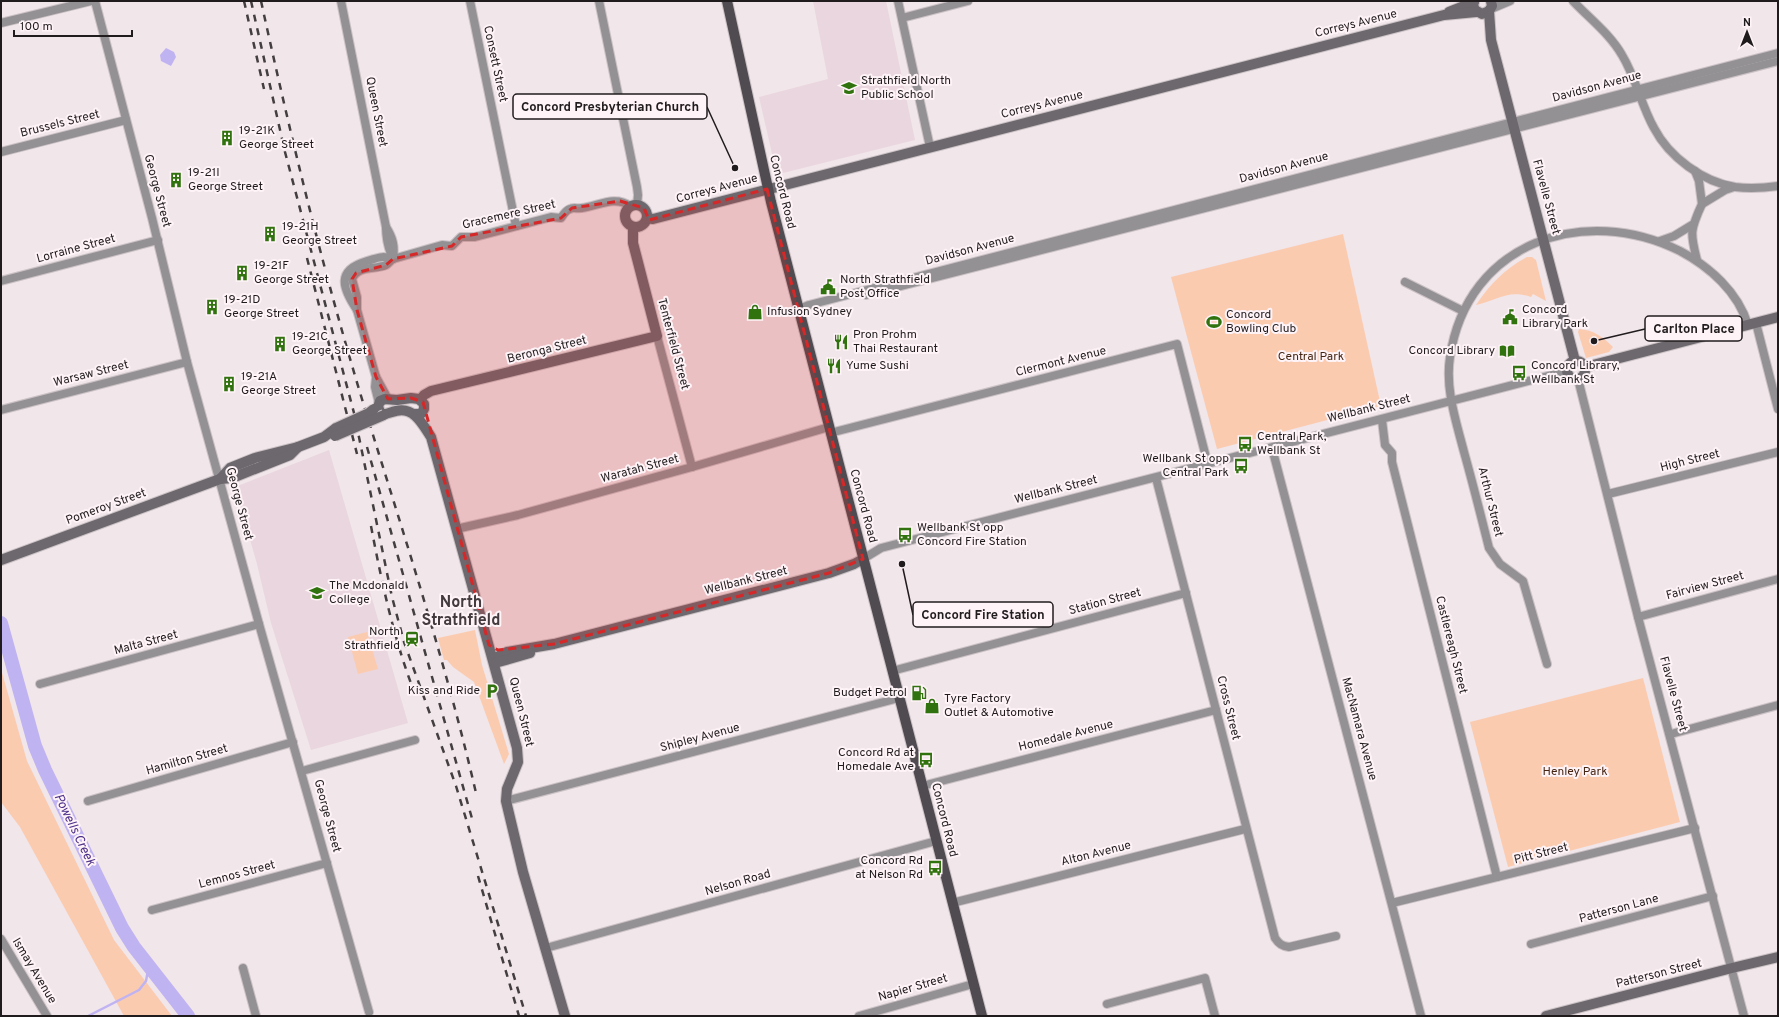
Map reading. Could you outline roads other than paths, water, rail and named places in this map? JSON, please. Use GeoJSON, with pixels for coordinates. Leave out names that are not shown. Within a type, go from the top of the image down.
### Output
{"type":"FeatureCollection","features":[{"type":"Feature","properties":{"kind":"main road","name":"Concord Road"},"geometry":{"type":"LineString","coordinates":[[727,1],[768,189],[829,430],[982,1016]]}},
{"type":"Feature","properties":{"kind":"street"},"geometry":{"type":"LineString","coordinates":[[1,23],[91,1]]}},
{"type":"Feature","properties":{"kind":"street","name":"George Street"},"geometry":{"type":"LineString","coordinates":[[96,1],[158,240],[187,362],[369,1015]]}},
{"type":"Feature","properties":{"kind":"street","name":"Queen Street"},"geometry":{"type":"LineString","coordinates":[[341,1],[386,228],[388,249],[394,258]]}},
{"type":"Feature","properties":{"kind":"street","name":"Consett Street"},"geometry":{"type":"LineString","coordinates":[[470,1],[516,226]]}},
{"type":"Feature","properties":{"kind":"street"},"geometry":{"type":"LineString","coordinates":[[598,1],[637,187],[638,195],[633,205],[625,212],[625,219],[629,225],[633,227],[643,224],[647,218],[644,208],[633,205]]}},
{"type":"Feature","properties":{"kind":"street"},"geometry":{"type":"LineString","coordinates":[[898,1],[930,147]]}},
{"type":"Feature","properties":{"kind":"street"},"geometry":{"type":"LineString","coordinates":[[902,18],[968,1]]}},
{"type":"Feature","properties":{"kind":"street"},"geometry":{"type":"LineString","coordinates":[[1490,7],[1510,1]]}},
{"type":"Feature","properties":{"kind":"street"},"geometry":{"type":"LineString","coordinates":[[1573,1],[1611,39],[1622,54],[1654,129],[1676,155],[1695,171],[1715,181],[1734,187],[1766,188],[1778,186]]}},
{"type":"Feature","properties":{"kind":"street","name":"Correys Avenue"},"geometry":{"type":"LineString","coordinates":[[647,218],[653,219],[1444,15],[1474,2]]}},
{"type":"Feature","properties":{"kind":"street","name":"Flavelle Street"},"geometry":{"type":"LineString","coordinates":[[1474,2],[1473,8],[1478,13],[1492,40]]}},
{"type":"Feature","properties":{"kind":"street","name":"Correys Avenue"},"geometry":{"type":"LineString","coordinates":[[1444,15],[1484,14],[1490,7]]}},
{"type":"Feature","properties":{"kind":"street","name":"Flavelle Street"},"geometry":{"type":"LineString","coordinates":[[1490,7],[1492,40],[1575,361]]}},
{"type":"Feature","properties":{"kind":"street","name":"Davidson Avenue"},"geometry":{"type":"LineString","coordinates":[[799,309],[875,287],[1514,125],[1778,53]]}},
{"type":"Feature","properties":{"kind":"street","name":"Davidson Avenue"},"geometry":{"type":"LineString","coordinates":[[1639,92],[1778,61]]}},
{"type":"Feature","properties":{"kind":"street","name":"Brussels Street"},"geometry":{"type":"LineString","coordinates":[[1,152],[126,120]]}},
{"type":"Feature","properties":{"kind":"street"},"geometry":{"type":"LineString","coordinates":[[1695,171],[1699,181],[1702,204],[1692,225],[1693,244],[1697,260]]}},
{"type":"Feature","properties":{"kind":"street"},"geometry":{"type":"LineString","coordinates":[[1702,204],[1725,190],[1734,187]]}},
{"type":"Feature","properties":{"kind":"street","name":"Gracemere Street"},"geometry":{"type":"LineString","coordinates":[[394,258],[442,245],[452,246],[461,237],[475,237],[551,217],[561,218],[569,209],[572,208],[581,208],[620,201],[633,205]]}},
{"type":"Feature","properties":{"kind":"street"},"geometry":{"type":"LineString","coordinates":[[1660,241],[1674,236],[1692,225]]}},
{"type":"Feature","properties":{"kind":"street","name":"Tenterfield Street"},"geometry":{"type":"LineString","coordinates":[[633,227],[633,243],[692,467]]}},
{"type":"Feature","properties":{"kind":"street","name":"Arthur Street"},"geometry":{"type":"LineString","coordinates":[[1547,664],[1523,581],[1500,564],[1489,548],[1452,402],[1448,380],[1450,356],[1463,311],[1484,280],[1503,261],[1520,250],[1543,239],[1573,232],[1605,230],[1629,233],[1660,241],[1697,260],[1716,276],[1734,296],[1752,324],[1778,409]]}},
{"type":"Feature","properties":{"kind":"street","name":"Lorraine Street"},"geometry":{"type":"LineString","coordinates":[[1,281],[158,240]]}},
{"type":"Feature","properties":{"kind":"street"},"geometry":{"type":"LineString","coordinates":[[381,407],[375,387],[376,377],[357,310],[357,297],[353,283],[354,276],[360,271],[386,265],[394,258]]}},
{"type":"Feature","properties":{"kind":"street"},"geometry":{"type":"LineString","coordinates":[[1405,282],[1463,311]]}},
{"type":"Feature","properties":{"kind":"street"},"geometry":{"type":"LineString","coordinates":[[1585,367],[1778,317]]}},
{"type":"Feature","properties":{"kind":"street","name":"Beronga Street"},"geometry":{"type":"LineString","coordinates":[[414,414],[421,414],[427,393],[657,336]]}},
{"type":"Feature","properties":{"kind":"street","name":"Clermont Avenue"},"geometry":{"type":"LineString","coordinates":[[829,430],[1178,344],[1208,465]]}},
{"type":"Feature","properties":{"kind":"street"},"geometry":{"type":"LineString","coordinates":[[1575,361],[1580,361],[1585,367],[1583,376],[1578,378],[1572,378],[1567,371],[1570,363],[1575,361]]}},
{"type":"Feature","properties":{"kind":"street","name":"Warsaw Street"},"geometry":{"type":"LineString","coordinates":[[1,410],[187,362]]}},
{"type":"Feature","properties":{"kind":"street","name":"Wellbank Street"},"geometry":{"type":"LineString","coordinates":[[494,661],[829,573],[854,564],[881,548],[1208,465],[1567,371]]}},
{"type":"Feature","properties":{"kind":"street","name":"Flavelle Street"},"geometry":{"type":"LineString","coordinates":[[1578,378],[1638,617],[1671,734],[1744,1016]]}},
{"type":"Feature","properties":{"kind":"street"},"geometry":{"type":"LineString","coordinates":[[381,407],[397,400],[411,398],[423,404]]}},
{"type":"Feature","properties":{"kind":"street","name":"Queen Street"},"geometry":{"type":"LineString","coordinates":[[423,404],[431,426],[431,437],[494,661],[518,755],[516,768],[505,796],[523,872],[565,1016]]}},
{"type":"Feature","properties":{"kind":"street"},"geometry":{"type":"LineString","coordinates":[[381,407],[414,414]]}},
{"type":"Feature","properties":{"kind":"street","name":"Pomeroy Street"},"geometry":{"type":"LineString","coordinates":[[1,560],[220,479],[232,478],[290,454],[298,447],[332,434],[381,407]]}},
{"type":"Feature","properties":{"kind":"street","name":"Queen Street"},"geometry":{"type":"LineString","coordinates":[[414,414],[431,437]]}},
{"type":"Feature","properties":{"kind":"street","name":"Castlereagh Street"},"geometry":{"type":"LineString","coordinates":[[1382,420],[1386,445],[1392,453],[1394,470],[1497,877]]}},
{"type":"Feature","properties":{"kind":"street","name":"Waratah Street"},"geometry":{"type":"LineString","coordinates":[[456,530],[518,515],[829,430]]}},
{"type":"Feature","properties":{"kind":"street","name":"MacNamara Avenue"},"geometry":{"type":"LineString","coordinates":[[1272,448],[1421,1016]]}},
{"type":"Feature","properties":{"kind":"street","name":"High Street"},"geometry":{"type":"LineString","coordinates":[[1608,494],[1778,452]]}},
{"type":"Feature","properties":{"kind":"street","name":"Cross Street"},"geometry":{"type":"LineString","coordinates":[[1156,478],[1274,938],[1278,944],[1289,947],[1336,936]]}},
{"type":"Feature","properties":{"kind":"street","name":"Fairview Street"},"geometry":{"type":"LineString","coordinates":[[1638,617],[1778,579]]}},
{"type":"Feature","properties":{"kind":"street","name":"Station Street"},"geometry":{"type":"LineString","coordinates":[[892,671],[1186,593]]}},
{"type":"Feature","properties":{"kind":"street","name":"Malta Street"},"geometry":{"type":"LineString","coordinates":[[40,684],[259,624]]}},
{"type":"Feature","properties":{"kind":"street","name":"Wellbank Street"},"geometry":{"type":"LineString","coordinates":[[494,661],[507,652],[554,644]]}},
{"type":"Feature","properties":{"kind":"street"},"geometry":{"type":"LineString","coordinates":[[489,645],[498,650],[507,652]]}},
{"type":"Feature","properties":{"kind":"street","name":"Shipley Avenue"},"geometry":{"type":"LineString","coordinates":[[506,801],[899,698]]}},
{"type":"Feature","properties":{"kind":"street"},"geometry":{"type":"LineString","coordinates":[[1671,734],[1778,705]]}},
{"type":"Feature","properties":{"kind":"street","name":"Homedale Avenue"},"geometry":{"type":"LineString","coordinates":[[922,786],[1216,710]]}},
{"type":"Feature","properties":{"kind":"street"},"geometry":{"type":"LineString","coordinates":[[302,771],[415,740]]}},
{"type":"Feature","properties":{"kind":"street","name":"Hamilton Street"},"geometry":{"type":"LineString","coordinates":[[88,801],[293,742]]}},
{"type":"Feature","properties":{"kind":"street","name":"Pitt Street"},"geometry":{"type":"LineString","coordinates":[[1392,903],[1695,828]]}},
{"type":"Feature","properties":{"kind":"street","name":"Alton Avenue"},"geometry":{"type":"LineString","coordinates":[[952,903],[1245,829]]}},
{"type":"Feature","properties":{"kind":"street","name":"Nelson Road"},"geometry":{"type":"LineString","coordinates":[[546,948],[936,841]]}},
{"type":"Feature","properties":{"kind":"street","name":"Lemnos Street"},"geometry":{"type":"LineString","coordinates":[[152,910],[327,863]]}},
{"type":"Feature","properties":{"kind":"street","name":"Patterson Lane"},"geometry":{"type":"LineString","coordinates":[[1531,944],[1713,896]]}},
{"type":"Feature","properties":{"kind":"street","name":"Ismay Avenue"},"geometry":{"type":"LineString","coordinates":[[1,939],[47,1016]]}},
{"type":"Feature","properties":{"kind":"street","name":"Patterson Street"},"geometry":{"type":"LineString","coordinates":[[1546,1016],[1778,957]]}},
{"type":"Feature","properties":{"kind":"street"},"geometry":{"type":"LineString","coordinates":[[243,968],[256,1016]]}},
{"type":"Feature","properties":{"kind":"street"},"geometry":{"type":"LineString","coordinates":[[1107,1004],[1205,978],[1215,1016]]}},
{"type":"Feature","properties":{"kind":"street","name":"Napier Street"},"geometry":{"type":"LineString","coordinates":[[859,1016],[973,984]]}},
{"type":"Feature","properties":{"kind":"waterway","name":"Powells Creek"},"geometry":{"type":"LineString","coordinates":[[1,623],[35,746],[45,770],[122,928],[134,947],[188,1016]]}},
{"type":"Feature","properties":{"kind":"waterway"},"geometry":{"type":"LineString","coordinates":[[88,1016],[139,990],[146,981],[149,965]]}},
{"type":"Feature","properties":{"kind":"railway"},"geometry":{"type":"LineString","coordinates":[[244,1],[264,89]]}},
{"type":"Feature","properties":{"kind":"railway"},"geometry":{"type":"LineString","coordinates":[[251,1],[285,152],[354,413],[392,597],[404,642],[456,786],[526,1016]]}},
{"type":"Feature","properties":{"kind":"railway"},"geometry":{"type":"LineString","coordinates":[[261,1],[296,155],[322,257],[350,359],[438,648],[476,793]]}},
{"type":"Feature","properties":{"kind":"railway"},"geometry":{"type":"LineString","coordinates":[[307,258],[357,454]]}},
{"type":"Feature","properties":{"kind":"railway"},"geometry":{"type":"LineString","coordinates":[[367,447],[473,822]]}},
{"type":"Feature","properties":{"kind":"railway"},"geometry":{"type":"LineString","coordinates":[[371,526],[389,612],[415,694]]}},
{"type":"Feature","properties":{"kind":"railway"},"geometry":{"type":"LineString","coordinates":[[478,876],[519,1016]]}},
{"type":"Feature","properties":{"kind":"place","name":"Strathfield North Public School"},"geometry":{"type":"Point","coordinates":[849,88]}},
{"type":"Feature","properties":{"kind":"place","name":"19-21K George Street"},"geometry":{"type":"Point","coordinates":[227,138]}},
{"type":"Feature","properties":{"kind":"place","name":"Concord Presbyterian Church"},"geometry":{"type":"Point","coordinates":[735,168]}},
{"type":"Feature","properties":{"kind":"place","name":"19-21I George Street"},"geometry":{"type":"Point","coordinates":[176,180]}},
{"type":"Feature","properties":{"kind":"place","name":"19-21H George Street"},"geometry":{"type":"Point","coordinates":[270,234]}},
{"type":"Feature","properties":{"kind":"place","name":"19-21F George Street"},"geometry":{"type":"Point","coordinates":[242,273]}},
{"type":"Feature","properties":{"kind":"place","name":"North Strathfield Post Office"},"geometry":{"type":"Point","coordinates":[828,287]}},
{"type":"Feature","properties":{"kind":"place","name":"19-21D George Street"},"geometry":{"type":"Point","coordinates":[212,307]}},
{"type":"Feature","properties":{"kind":"place","name":"Infusion Sydney"},"geometry":{"type":"Point","coordinates":[755,312]}},
{"type":"Feature","properties":{"kind":"place","name":"Concord Library Park"},"geometry":{"type":"Point","coordinates":[1510,317]}},
{"type":"Feature","properties":{"kind":"place","name":"Concord Bowling Club"},"geometry":{"type":"Point","coordinates":[1214,322]}},
{"type":"Feature","properties":{"kind":"place","name":"Carlton Place"},"geometry":{"type":"Point","coordinates":[1594,341]}},
{"type":"Feature","properties":{"kind":"place","name":"Pron Prohm Thai Restaurant"},"geometry":{"type":"Point","coordinates":[841,342]}},
{"type":"Feature","properties":{"kind":"place","name":"19-21C George Street"},"geometry":{"type":"Point","coordinates":[280,344]}},
{"type":"Feature","properties":{"kind":"place","name":"Concord Library"},"geometry":{"type":"Point","coordinates":[1507,351]}},
{"type":"Feature","properties":{"kind":"place","name":"Yume Sushi"},"geometry":{"type":"Point","coordinates":[834,366]}},
{"type":"Feature","properties":{"kind":"place","name":"Concord Library, Wellbank St"},"geometry":{"type":"Point","coordinates":[1519,373]}},
{"type":"Feature","properties":{"kind":"place","name":"19-21A George Street"},"geometry":{"type":"Point","coordinates":[229,384]}},
{"type":"Feature","properties":{"kind":"place","name":"Central Park, Wellbank St"},"geometry":{"type":"Point","coordinates":[1245,444]}},
{"type":"Feature","properties":{"kind":"place","name":"Wellbank St opp Central Park"},"geometry":{"type":"Point","coordinates":[1241,466]}},
{"type":"Feature","properties":{"kind":"place","name":"Wellbank St opp Concord Fire Station"},"geometry":{"type":"Point","coordinates":[905,535]}},
{"type":"Feature","properties":{"kind":"place","name":"Concord Fire Station"},"geometry":{"type":"Point","coordinates":[902,564]}},
{"type":"Feature","properties":{"kind":"place","name":"The Mcdonald College"},"geometry":{"type":"Point","coordinates":[317,593]}},
{"type":"Feature","properties":{"kind":"place","name":"North Strathfield"},"geometry":{"type":"Point","coordinates":[412,639]}},
{"type":"Feature","properties":{"kind":"place","name":"Kiss and Ride"},"geometry":{"type":"Point","coordinates":[492,691]}},
{"type":"Feature","properties":{"kind":"place","name":"Budget Petrol"},"geometry":{"type":"Point","coordinates":[919,693]}},
{"type":"Feature","properties":{"kind":"place","name":"Tyre Factory Outlet & Automotive"},"geometry":{"type":"Point","coordinates":[932,706]}},
{"type":"Feature","properties":{"kind":"place","name":"Concord Rd at Homedale Ave"},"geometry":{"type":"Point","coordinates":[926,760]}},
{"type":"Feature","properties":{"kind":"place","name":"Concord Rd at Nelson Rd"},"geometry":{"type":"Point","coordinates":[935,868]}},
{"type":"Feature","properties":{"kind":"district","name":"North Strathfield"},"geometry":{"type":"Point","coordinates":[461,612]}},
{"type":"Feature","properties":{"kind":"park label","name":"Central Park"},"geometry":{"type":"Point","coordinates":[1311,357]}},
{"type":"Feature","properties":{"kind":"park label","name":"Henley Park"},"geometry":{"type":"Point","coordinates":[1575,772]}}]}
